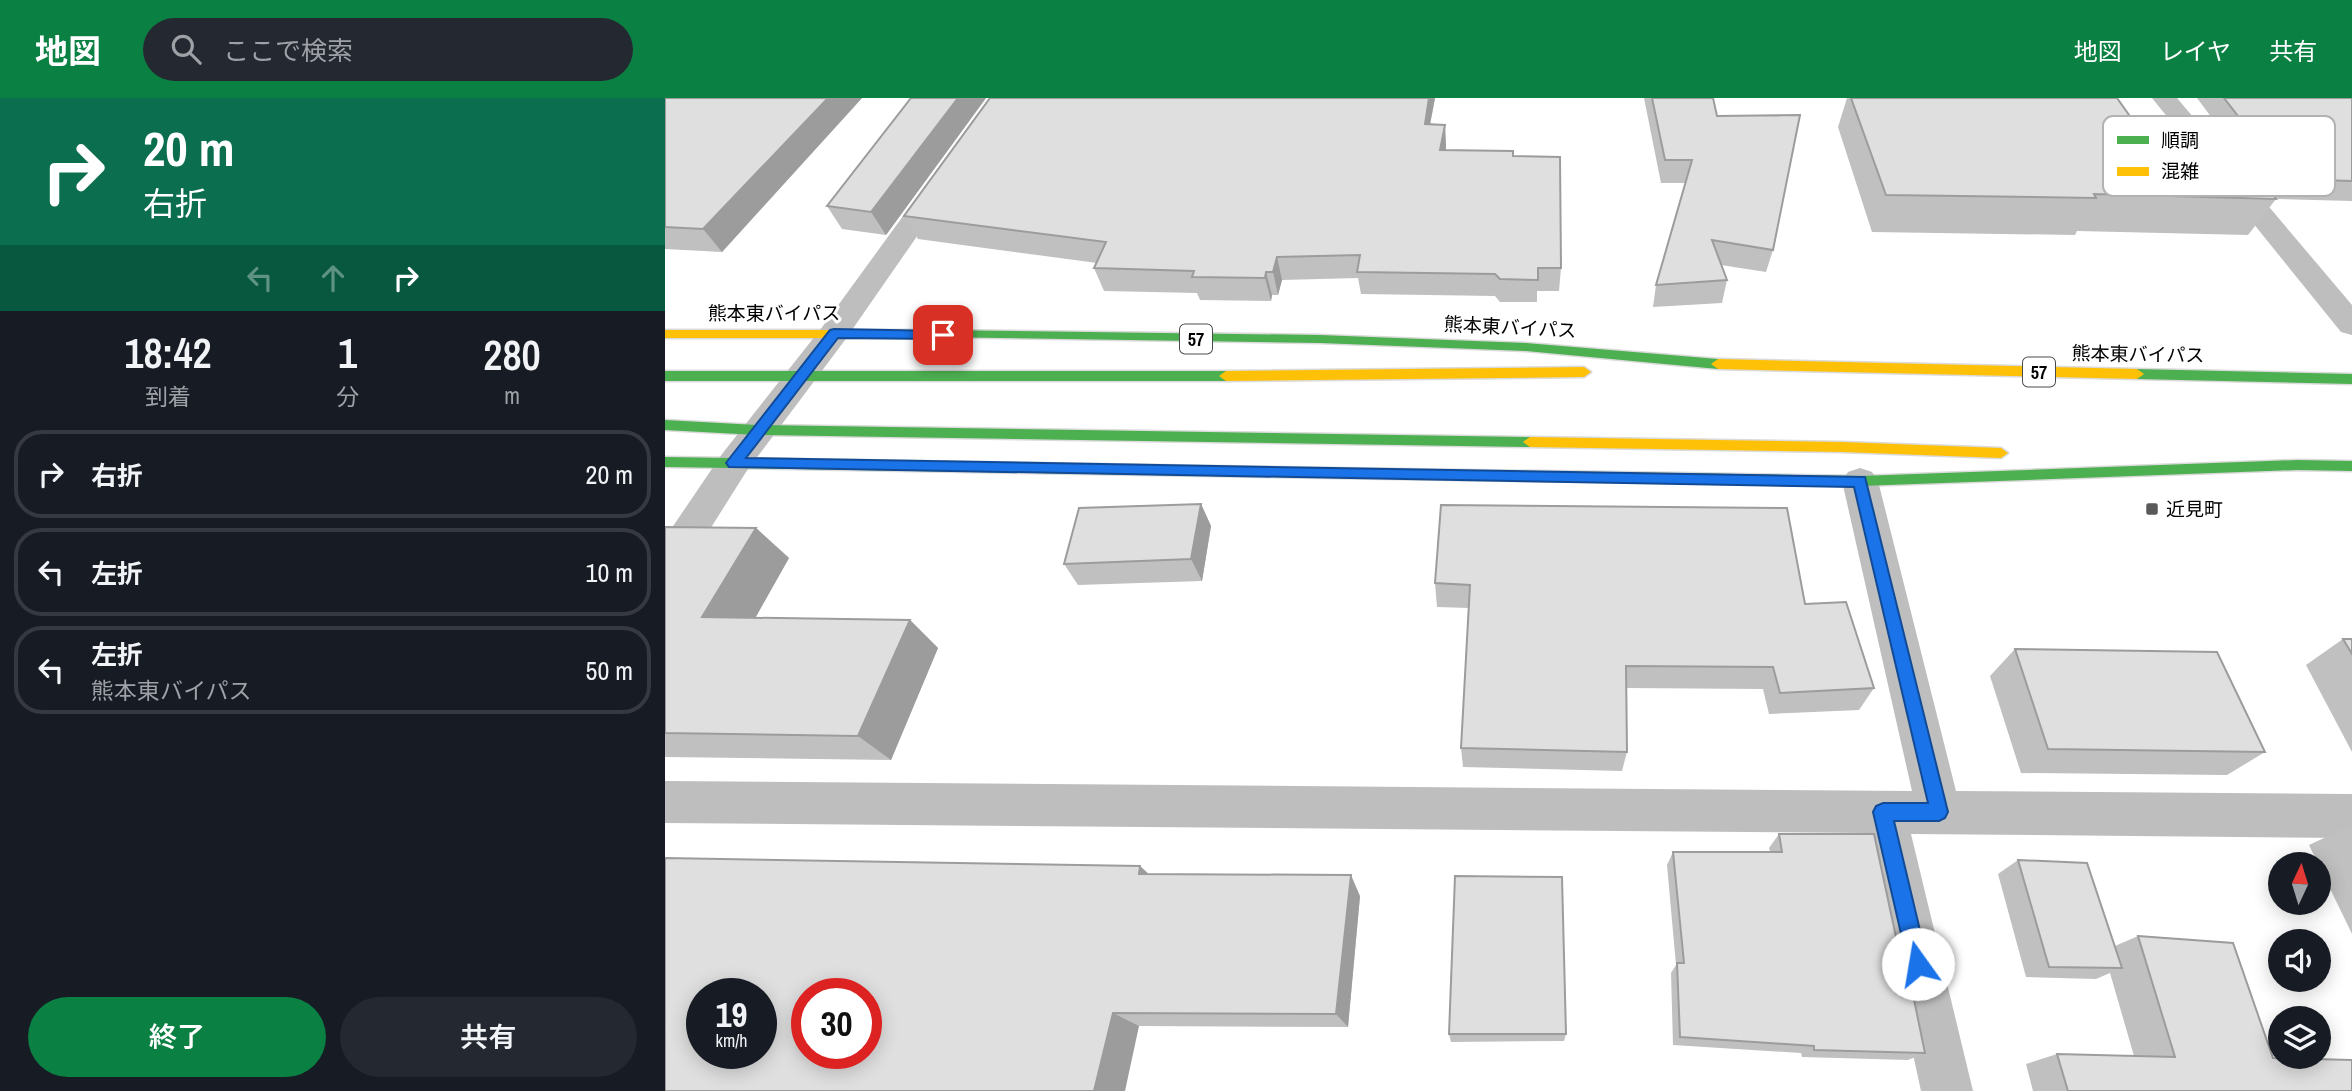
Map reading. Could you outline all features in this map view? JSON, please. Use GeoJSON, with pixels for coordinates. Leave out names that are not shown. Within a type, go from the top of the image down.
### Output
{"type":"FeatureCollection","features":[{"type":"Feature","properties":{"kind":"highway","name":"熊本東バイパス"},"geometry":{"type":"LineString","coordinates":[[665,334],[834,333],[1320,339],[1526,347],[1726,365],[2352,379]]}},
{"type":"Feature","properties":{"kind":"highway"},"geometry":{"type":"LineString","coordinates":[[665,376],[1524,375],[1726,365]]}},
{"type":"Feature","properties":{"kind":"highway"},"geometry":{"type":"LineString","coordinates":[[665,425],[757,430],[1842,447],[2021,454]]}},
{"type":"Feature","properties":{"kind":"highway"},"geometry":{"type":"LineString","coordinates":[[2077,456],[2352,466]]}},
{"type":"Feature","properties":{"kind":"highway"},"geometry":{"type":"LineString","coordinates":[[665,462],[1860,481],[2297,465]]}},
{"type":"Feature","properties":{"kind":"street"},"geometry":{"type":"LineString","coordinates":[[665,569],[757,430],[834,333],[1001,98]]}},
{"type":"Feature","properties":{"kind":"street"},"geometry":{"type":"LineString","coordinates":[[2164,98],[2179,116]]}},
{"type":"Feature","properties":{"kind":"street"},"geometry":{"type":"LineString","coordinates":[[2245,196],[2352,325]]}},
{"type":"Feature","properties":{"kind":"street"},"geometry":{"type":"LineString","coordinates":[[1860,481],[1939,812]]}},
{"type":"Feature","properties":{"kind":"street"},"geometry":{"type":"LineString","coordinates":[[665,802],[2352,816]]}},
{"type":"Feature","properties":{"kind":"street"},"geometry":{"type":"LineString","coordinates":[[1883,812],[1947,1091]]}},
{"type":"Feature","properties":{"kind":"building"},"geometry":{"type":"Polygon","coordinates":[[[665,98],[828,98],[703,229],[665,227],[665,98]]]}},
{"type":"Feature","properties":{"kind":"building"},"geometry":{"type":"Polygon","coordinates":[[[911,98],[958,98],[871,212],[827,206],[911,98]]]}},
{"type":"Feature","properties":{"kind":"building"},"geometry":{"type":"Polygon","coordinates":[[[990,98],[1429,98],[1425,124],[1445,125],[1440,150],[1513,151],[1513,156],[1560,157],[1561,268],[1538,268],[1538,280],[1500,279],[1495,274],[1357,272],[1360,255],[1277,257],[1273,272],[1266,272],[1265,278],[1192,277],[1194,271],[1094,268],[1106,242],[904,216],[990,98]]]}},
{"type":"Feature","properties":{"kind":"building"},"geometry":{"type":"Polygon","coordinates":[[[1652,98],[1713,98],[1717,116],[1800,115],[1773,250],[1712,240],[1727,280],[1656,285],[1692,160],[1665,160],[1652,98]]]}},
{"type":"Feature","properties":{"kind":"building"},"geometry":{"type":"Polygon","coordinates":[[[1851,98],[2117,98],[2130,116],[2103,116],[2103,194],[2094,194],[2096,198],[1886,195],[1851,98]]]}},
{"type":"Feature","properties":{"kind":"building"},"geometry":{"type":"Polygon","coordinates":[[[2224,98],[2352,98],[2352,181],[2335,180],[2335,116],[2238,116],[2224,98]]]}},
{"type":"Feature","properties":{"kind":"building"},"geometry":{"type":"Polygon","coordinates":[[[2167,196],[2274,196],[2276,199],[2167,196]]]}},
{"type":"Feature","properties":{"kind":"building"},"geometry":{"type":"Polygon","coordinates":[[[1201,504],[1191,559],[1064,564],[1079,508],[1201,504]]]}},
{"type":"Feature","properties":{"kind":"building"},"geometry":{"type":"Polygon","coordinates":[[[1441,505],[1787,508],[1805,604],[1846,602],[1874,688],[1780,693],[1773,667],[1626,666],[1627,752],[1461,748],[1470,585],[1435,583],[1441,505]]]}},
{"type":"Feature","properties":{"kind":"building"},"geometry":{"type":"Polygon","coordinates":[[[665,527],[756,528],[702,617],[910,620],[858,736],[665,733],[665,527]]]}},
{"type":"Feature","properties":{"kind":"building"},"geometry":{"type":"Polygon","coordinates":[[[2343,639],[2352,639],[2352,654],[2343,639]]]}},
{"type":"Feature","properties":{"kind":"building"},"geometry":{"type":"Polygon","coordinates":[[[2015,649],[2217,652],[2265,752],[2048,749],[2015,649]]]}},
{"type":"Feature","properties":{"kind":"building"},"geometry":{"type":"Polygon","coordinates":[[[1779,834],[1874,834],[1899,951],[1904,951],[1925,1053],[1814,1050],[1814,1046],[1680,1037],[1677,963],[1684,963],[1673,852],[1782,852],[1779,834]]]}},
{"type":"Feature","properties":{"kind":"building"},"geometry":{"type":"Polygon","coordinates":[[[665,858],[1140,866],[1139,874],[1351,875],[1336,1014],[1113,1013],[1094,1091],[665,1091],[665,858]]]}},
{"type":"Feature","properties":{"kind":"building"},"geometry":{"type":"Polygon","coordinates":[[[2018,860],[2087,863],[2122,968],[2049,967],[2018,860]]]}},
{"type":"Feature","properties":{"kind":"building"},"geometry":{"type":"Polygon","coordinates":[[[1455,876],[1562,877],[1566,1034],[1449,1034],[1455,876]]]}},
{"type":"Feature","properties":{"kind":"building"},"geometry":{"type":"Polygon","coordinates":[[[2138,936],[2233,943],[2268,1044],[2268,1069],[2331,1069],[2331,1059],[2352,1060],[2352,1091],[2068,1091],[2057,1054],[2175,1057],[2138,936]]]}},
{"type":"Feature","properties":{"kind":"traffic: fast"},"geometry":{"type":"LineString","coordinates":[[936,334],[1320,339],[1526,347],[1718,364]]}},
{"type":"Feature","properties":{"kind":"traffic: fast"},"geometry":{"type":"LineString","coordinates":[[2137,374],[2352,379]]}},
{"type":"Feature","properties":{"kind":"traffic: fast"},"geometry":{"type":"LineString","coordinates":[[665,376],[1226,376]]}},
{"type":"Feature","properties":{"kind":"traffic: fast"},"geometry":{"type":"LineString","coordinates":[[665,425],[757,430],[1530,442]]}},
{"type":"Feature","properties":{"kind":"traffic: fast"},"geometry":{"type":"LineString","coordinates":[[665,462],[1461,475]]}},
{"type":"Feature","properties":{"kind":"traffic: fast"},"geometry":{"type":"LineString","coordinates":[[1678,478],[1860,481],[2297,465],[2352,466]]}},
{"type":"Feature","properties":{"kind":"traffic: slow"},"geometry":{"type":"LineString","coordinates":[[665,334],[936,334]]}},
{"type":"Feature","properties":{"kind":"traffic: slow"},"geometry":{"type":"LineString","coordinates":[[1718,364],[2137,374]]}},
{"type":"Feature","properties":{"kind":"traffic: slow"},"geometry":{"type":"LineString","coordinates":[[1226,376],[1584,372]]}},
{"type":"Feature","properties":{"kind":"traffic: slow"},"geometry":{"type":"LineString","coordinates":[[1530,442],[1842,447],[2001,453]]}},
{"type":"Feature","properties":{"kind":"traffic: slow"},"geometry":{"type":"LineString","coordinates":[[1461,475],[1678,478]]}},
{"type":"Feature","properties":{"kind":"place","name":"近見町"},"geometry":{"type":"Point","coordinates":[2152,509]}},
{"type":"Feature","properties":{"kind":"route"},"geometry":{"type":"LineString","coordinates":[[943,335],[834,333],[734,463],[1860,481],[1939,812],[1883,812],[1918,964]]}}]}
